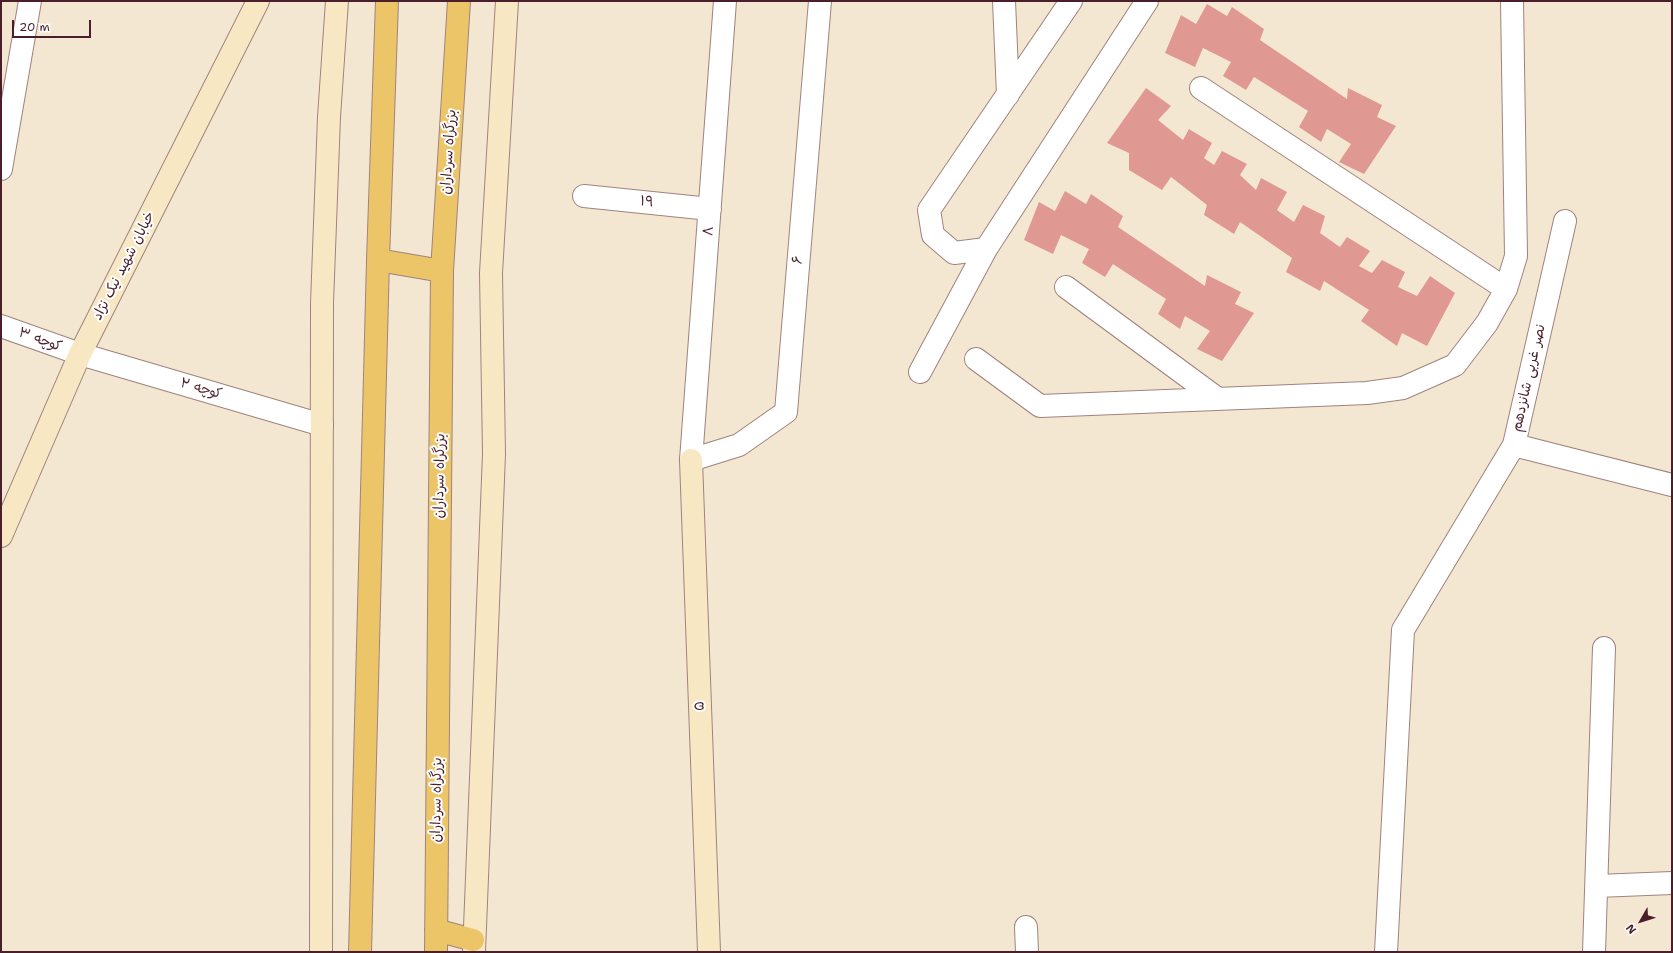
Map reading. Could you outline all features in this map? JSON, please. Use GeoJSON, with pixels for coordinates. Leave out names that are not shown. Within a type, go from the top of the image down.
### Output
{"type":"FeatureCollection","features":[{"type":"Feature","properties":{"kind":"highway"},"geometry":{"type":"LineString","coordinates":[[360,952],[378,260],[387,1]]}},
{"type":"Feature","properties":{"kind":"highway","name":"بزرگراه سرداران"},"geometry":{"type":"LineString","coordinates":[[436,952],[442,271],[459,1]]}},
{"type":"Feature","properties":{"kind":"highway"},"geometry":{"type":"LineString","coordinates":[[378,260],[442,271]]}},
{"type":"Feature","properties":{"kind":"highway"},"geometry":{"type":"LineString","coordinates":[[436,930],[474,946]]}},
{"type":"Feature","properties":{"kind":"main road","name":"خیابان شهید نیک نژاد"},"geometry":{"type":"LineString","coordinates":[[1,536],[80,354],[258,1]]}},
{"type":"Feature","properties":{"kind":"main road"},"geometry":{"type":"LineString","coordinates":[[321,952],[322,303],[329,117],[337,1]]}},
{"type":"Feature","properties":{"kind":"main road"},"geometry":{"type":"LineString","coordinates":[[474,946],[494,454],[490,273],[507,1]]}},
{"type":"Feature","properties":{"kind":"main road","name":"۵"},"geometry":{"type":"LineString","coordinates":[[691,460],[708,952]]}},
{"type":"Feature","properties":{"kind":"street"},"geometry":{"type":"LineString","coordinates":[[1,169],[30,1]]}},
{"type":"Feature","properties":{"kind":"street","name":"۸"},"geometry":{"type":"LineString","coordinates":[[691,460],[726,1]]}},
{"type":"Feature","properties":{"kind":"street","name":"۶"},"geometry":{"type":"LineString","coordinates":[[691,460],[739,445],[786,412],[820,1]]}},
{"type":"Feature","properties":{"kind":"street"},"geometry":{"type":"LineString","coordinates":[[1004,1],[1008,95]]}},
{"type":"Feature","properties":{"kind":"street"},"geometry":{"type":"LineString","coordinates":[[986,249],[954,253],[933,235],[929,210],[1071,1]]}},
{"type":"Feature","properties":{"kind":"street"},"geometry":{"type":"LineString","coordinates":[[920,372],[986,249],[1147,1]]}},
{"type":"Feature","properties":{"kind":"street"},"geometry":{"type":"LineString","coordinates":[[976,359],[1040,406],[1367,393],[1403,388],[1455,365],[1487,323],[1506,289],[1516,256],[1512,1]]}},
{"type":"Feature","properties":{"kind":"street"},"geometry":{"type":"LineString","coordinates":[[1201,88],[1506,289]]}},
{"type":"Feature","properties":{"kind":"street","name":"۱۹"},"geometry":{"type":"LineString","coordinates":[[584,196],[710,209]]}},
{"type":"Feature","properties":{"kind":"street","name":"نصر غربی شانزدهم"},"geometry":{"type":"LineString","coordinates":[[1565,221],[1514,445],[1672,485]]}},
{"type":"Feature","properties":{"kind":"street"},"geometry":{"type":"LineString","coordinates":[[1066,287],[1218,399]]}},
{"type":"Feature","properties":{"kind":"street","name":"کوچه ۳"},"geometry":{"type":"LineString","coordinates":[[1,326],[80,354]]}},
{"type":"Feature","properties":{"kind":"street","name":"کوچه ۲"},"geometry":{"type":"LineString","coordinates":[[80,354],[322,425]]}},
{"type":"Feature","properties":{"kind":"street"},"geometry":{"type":"LineString","coordinates":[[1386,952],[1403,630],[1514,445]]}},
{"type":"Feature","properties":{"kind":"street"},"geometry":{"type":"LineString","coordinates":[[1594,952],[1604,648]]}},
{"type":"Feature","properties":{"kind":"street"},"geometry":{"type":"LineString","coordinates":[[1597,886],[1672,883]]}},
{"type":"Feature","properties":{"kind":"street"},"geometry":{"type":"LineString","coordinates":[[1026,927],[1027,952]]}},
{"type":"Feature","properties":{"kind":"building"},"geometry":{"type":"Polygon","coordinates":[[[1207,4],[1227,16],[1232,7],[1264,29],[1260,40],[1347,99],[1348,88],[1382,105],[1377,117],[1396,126],[1364,174],[1339,162],[1351,144],[1327,129],[1321,142],[1299,127],[1308,111],[1254,77],[1246,90],[1223,76],[1231,62],[1203,48],[1195,67],[1165,53],[1181,15],[1196,24],[1207,4]]]}},
{"type":"Feature","properties":{"kind":"building"},"geometry":{"type":"Polygon","coordinates":[[[1146,88],[1171,106],[1158,120],[1183,140],[1189,129],[1212,143],[1204,158],[1214,165],[1222,151],[1247,164],[1240,175],[1256,190],[1261,178],[1287,192],[1277,210],[1294,222],[1303,205],[1325,216],[1320,233],[1340,247],[1347,237],[1370,251],[1359,266],[1372,273],[1382,260],[1405,272],[1398,287],[1417,296],[1430,276],[1455,293],[1427,346],[1402,333],[1397,346],[1361,321],[1369,310],[1324,281],[1320,291],[1286,272],[1292,258],[1240,222],[1234,234],[1204,215],[1207,205],[1171,177],[1162,190],[1129,170],[1129,153],[1107,143],[1146,88]]]}},
{"type":"Feature","properties":{"kind":"building"},"geometry":{"type":"Polygon","coordinates":[[[1065,191],[1086,204],[1091,194],[1123,216],[1118,227],[1205,286],[1207,275],[1241,292],[1235,304],[1254,313],[1222,361],[1197,349],[1210,331],[1185,316],[1180,329],[1158,314],[1166,299],[1113,264],[1105,277],[1082,263],[1089,249],[1061,235],[1053,254],[1024,240],[1039,202],[1055,211],[1065,191]]]}}]}
